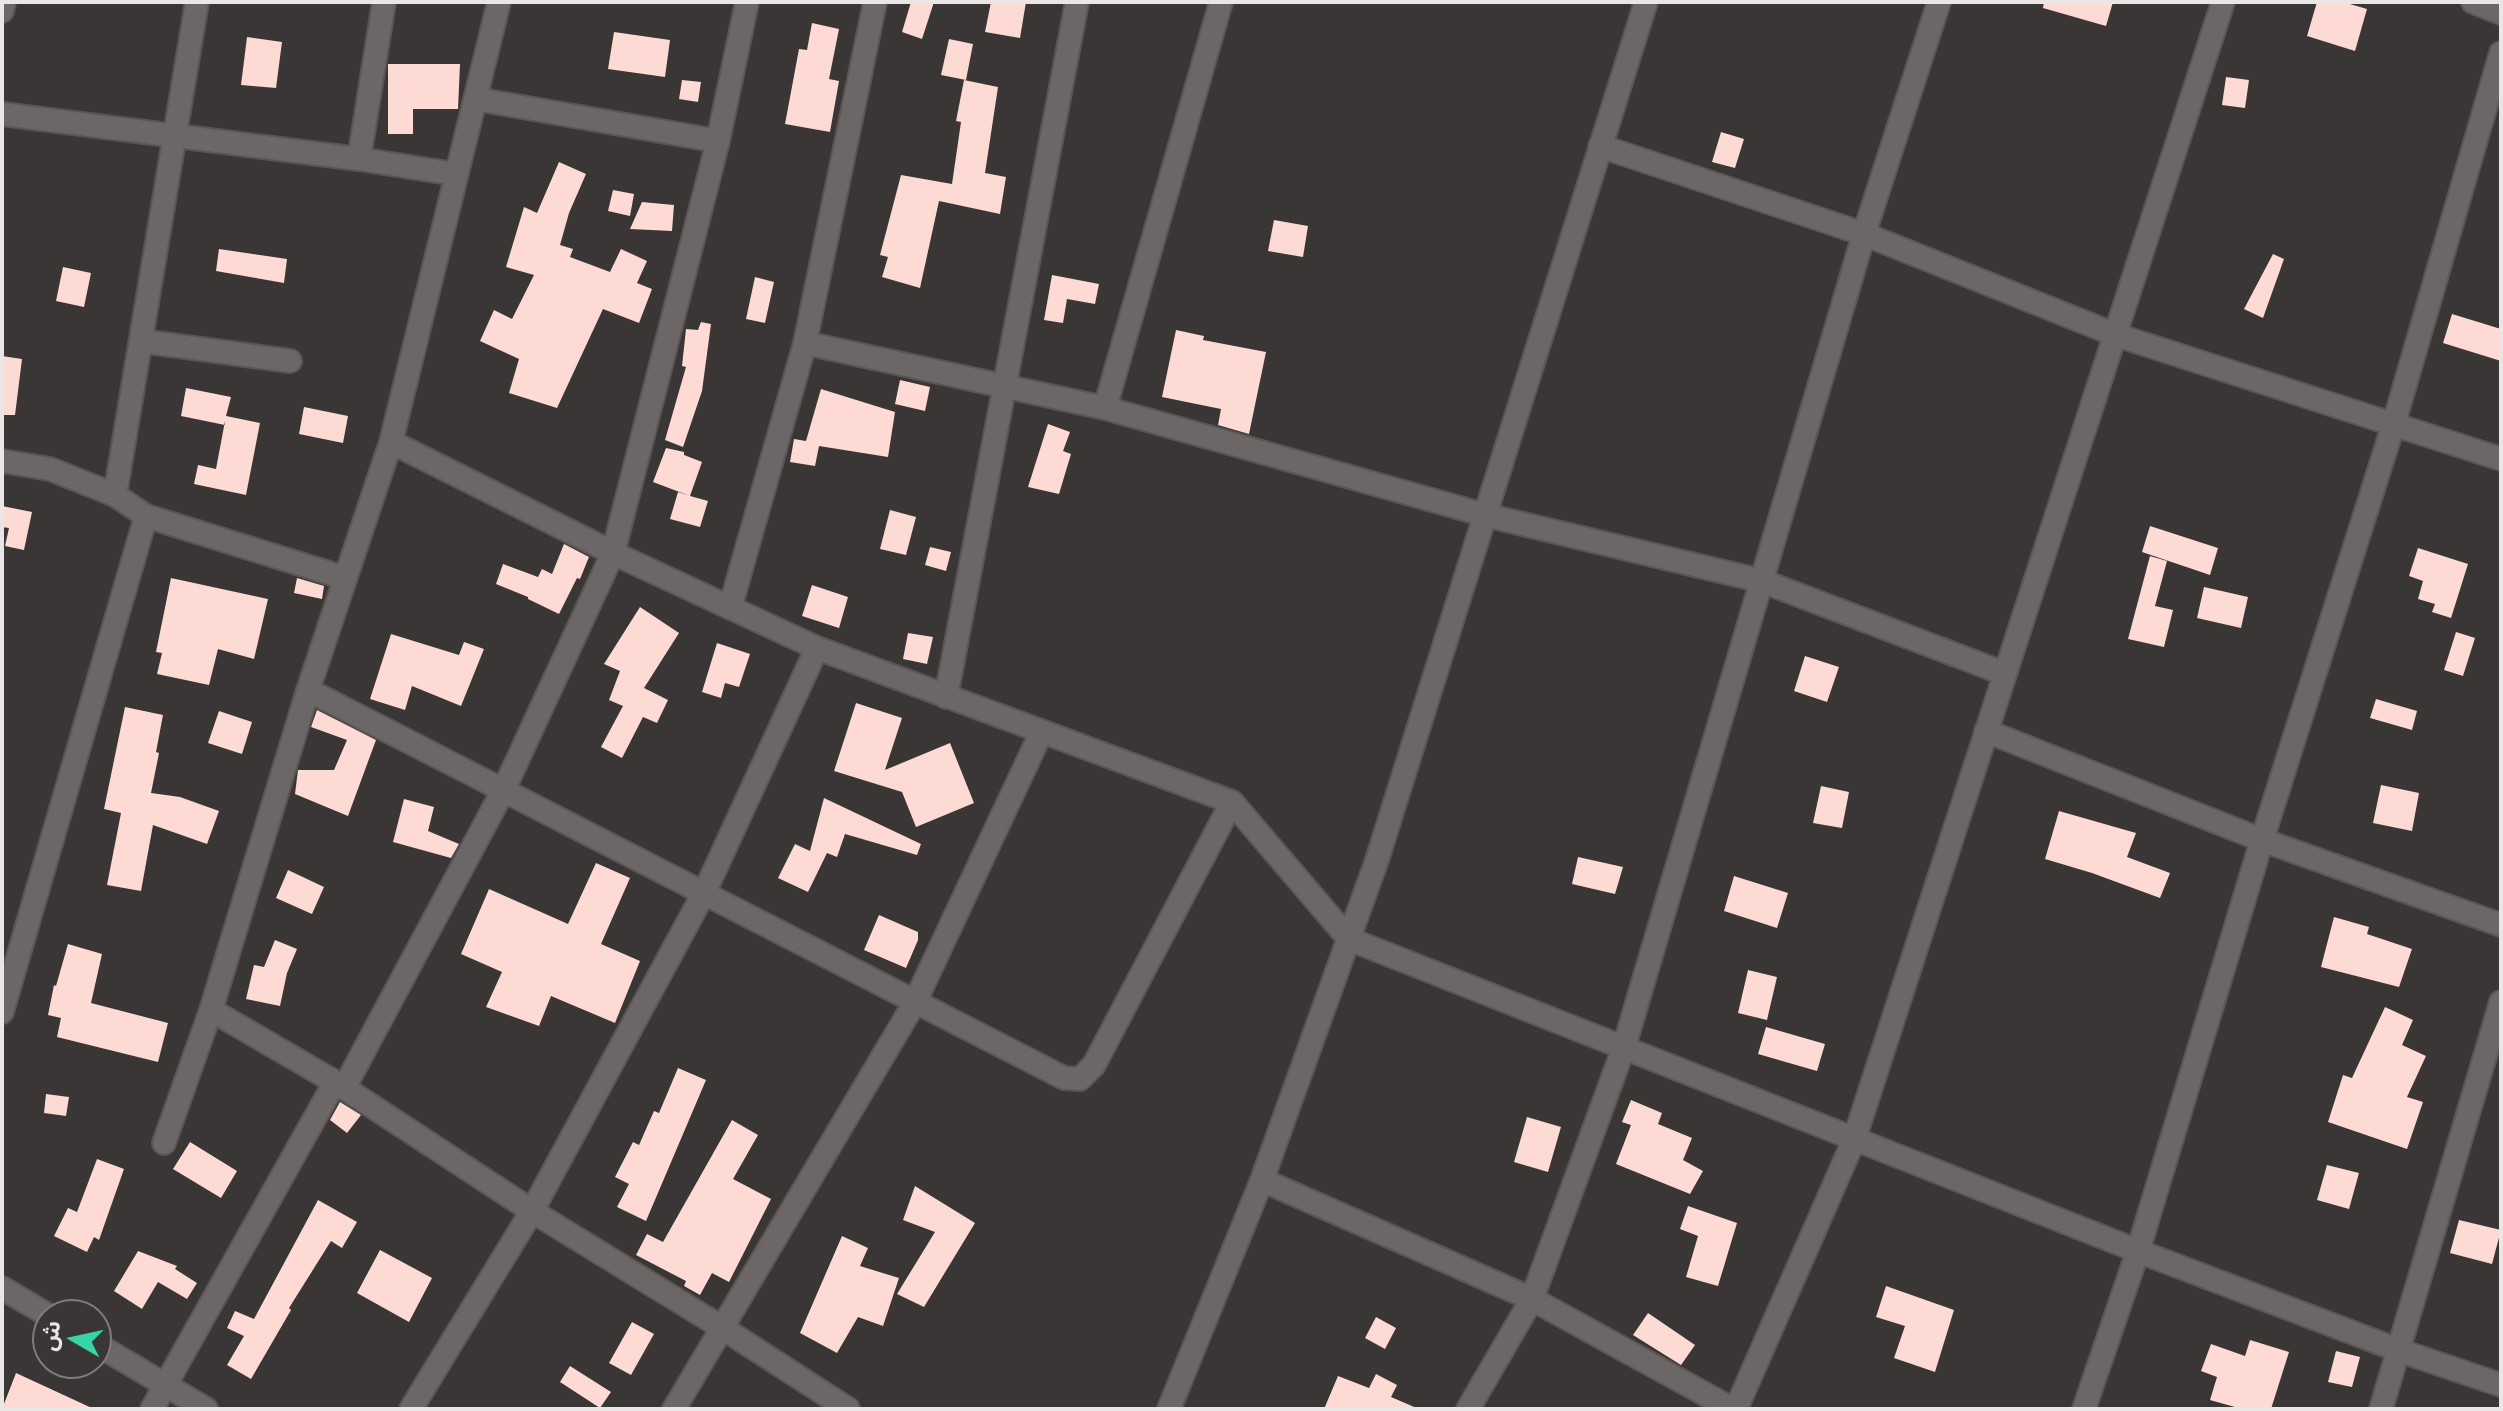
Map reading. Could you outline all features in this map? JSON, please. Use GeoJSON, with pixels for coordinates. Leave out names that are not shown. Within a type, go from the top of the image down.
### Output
{"type":"FeatureCollection","features":[{"type":"Feature","properties":{"kind":"street"},"geometry":{"type":"LineString","coordinates":[[2,11],[4,2]]}},
{"type":"Feature","properties":{"kind":"street"},"geometry":{"type":"LineString","coordinates":[[115,495],[197,2]]}},
{"type":"Feature","properties":{"kind":"street"},"geometry":{"type":"LineString","coordinates":[[359,159],[384,2]]}},
{"type":"Feature","properties":{"kind":"street"},"geometry":{"type":"LineString","coordinates":[[164,1143],[211,1010],[308,690],[391,442],[499,2]]}},
{"type":"Feature","properties":{"kind":"street"},"geometry":{"type":"LineString","coordinates":[[152,1409],[340,1085],[504,789],[613,553],[718,141],[747,2]]}},
{"type":"Feature","properties":{"kind":"street"},"geometry":{"type":"LineString","coordinates":[[730,608],[805,343],[875,2]]}},
{"type":"Feature","properties":{"kind":"street"},"geometry":{"type":"LineString","coordinates":[[946,697],[1077,2]]}},
{"type":"Feature","properties":{"kind":"street"},"geometry":{"type":"LineString","coordinates":[[1105,408],[1221,2]]}},
{"type":"Feature","properties":{"kind":"street"},"geometry":{"type":"LineString","coordinates":[[1169,1409],[1262,1180],[1377,860],[1646,2]]}},
{"type":"Feature","properties":{"kind":"street"},"geometry":{"type":"LineString","coordinates":[[1468,1409],[1532,1299],[1624,1047],[1864,234],[1939,2]]}},
{"type":"Feature","properties":{"kind":"street"},"geometry":{"type":"LineString","coordinates":[[1262,1180],[1532,1299],[1734,1409],[1854,1140],[2223,2]]}},
{"type":"Feature","properties":{"kind":"street"},"geometry":{"type":"LineString","coordinates":[[2473,2],[2501,13]]}},
{"type":"Feature","properties":{"kind":"street"},"geometry":{"type":"LineString","coordinates":[[2084,1409],[2138,1251],[2262,840],[2394,423],[2501,53]]}},
{"type":"Feature","properties":{"kind":"street"},"geometry":{"type":"LineString","coordinates":[[476,99],[718,141]]}},
{"type":"Feature","properties":{"kind":"street"},"geometry":{"type":"LineString","coordinates":[[2,114],[455,174]]}},
{"type":"Feature","properties":{"kind":"street"},"geometry":{"type":"LineString","coordinates":[[1600,146],[1864,234],[2116,335],[2501,459]]}},
{"type":"Feature","properties":{"kind":"street"},"geometry":{"type":"LineString","coordinates":[[141,341],[290,361]]}},
{"type":"Feature","properties":{"kind":"street"},"geometry":{"type":"LineString","coordinates":[[805,343],[1105,408],[1485,515],[1762,581],[2003,673]]}},
{"type":"Feature","properties":{"kind":"street"},"geometry":{"type":"LineString","coordinates":[[391,442],[613,553],[817,648],[1232,802],[1349,939],[2138,1251],[2398,1350],[2501,1385]]}},
{"type":"Feature","properties":{"kind":"street"},"geometry":{"type":"LineString","coordinates":[[2,461],[50,469],[115,495],[146,516],[345,578]]}},
{"type":"Feature","properties":{"kind":"street"},"geometry":{"type":"LineString","coordinates":[[2,1012],[146,516]]}},
{"type":"Feature","properties":{"kind":"street"},"geometry":{"type":"LineString","coordinates":[[411,1409],[532,1211],[705,891],[817,648]]}},
{"type":"Feature","properties":{"kind":"street"},"geometry":{"type":"LineString","coordinates":[[308,690],[705,891],[1064,1078],[1080,1079],[1094,1065],[1232,802]]}},
{"type":"Feature","properties":{"kind":"street"},"geometry":{"type":"LineString","coordinates":[[1986,731],[2262,840],[2501,925]]}},
{"type":"Feature","properties":{"kind":"street"},"geometry":{"type":"LineString","coordinates":[[674,1409],[915,1002],[1041,733]]}},
{"type":"Feature","properties":{"kind":"street"},"geometry":{"type":"LineString","coordinates":[[2381,1409],[2501,1002]]}},
{"type":"Feature","properties":{"kind":"street"},"geometry":{"type":"LineString","coordinates":[[211,1010],[340,1085],[532,1211],[848,1409]]}},
{"type":"Feature","properties":{"kind":"street"},"geometry":{"type":"LineString","coordinates":[[2,1288],[32,1306]]}},
{"type":"Feature","properties":{"kind":"street"},"geometry":{"type":"LineString","coordinates":[[112,1354],[206,1409]]}},
{"type":"Feature","properties":{"kind":"building"},"geometry":{"type":"Polygon","coordinates":[[[911,2],[934,2],[922,39],[902,32],[911,2]]]}},
{"type":"Feature","properties":{"kind":"building"},"geometry":{"type":"Polygon","coordinates":[[[991,2],[1026,2],[1020,38],[985,32],[991,2]]]}},
{"type":"Feature","properties":{"kind":"building"},"geometry":{"type":"Polygon","coordinates":[[[2044,2],[2113,2],[2106,26],[2043,8],[2044,2]]]}},
{"type":"Feature","properties":{"kind":"building"},"geometry":{"type":"Polygon","coordinates":[[[2317,2],[2343,2],[2367,9],[2355,51],[2307,36],[2317,2]]]}},
{"type":"Feature","properties":{"kind":"building"},"geometry":{"type":"Polygon","coordinates":[[[812,23],[839,29],[829,79],[839,81],[830,132],[785,124],[799,49],[807,50],[812,23]]]}},
{"type":"Feature","properties":{"kind":"building"},"geometry":{"type":"Polygon","coordinates":[[[614,32],[670,40],[665,77],[608,69],[614,32]]]}},
{"type":"Feature","properties":{"kind":"building"},"geometry":{"type":"Polygon","coordinates":[[[247,37],[282,42],[276,88],[241,85],[247,37]]]}},
{"type":"Feature","properties":{"kind":"building"},"geometry":{"type":"Polygon","coordinates":[[[949,39],[973,44],[966,80],[941,75],[949,39]]]}},
{"type":"Feature","properties":{"kind":"building"},"geometry":{"type":"Polygon","coordinates":[[[388,64],[460,64],[458,109],[413,109],[413,134],[388,134],[388,64]]]}},
{"type":"Feature","properties":{"kind":"building"},"geometry":{"type":"Polygon","coordinates":[[[2226,77],[2249,80],[2245,108],[2222,105],[2226,77]]]}},
{"type":"Feature","properties":{"kind":"building"},"geometry":{"type":"Polygon","coordinates":[[[682,80],[701,82],[698,102],[679,99],[682,80]]]}},
{"type":"Feature","properties":{"kind":"building"},"geometry":{"type":"Polygon","coordinates":[[[964,80],[998,87],[985,173],[1006,177],[1000,214],[939,201],[920,288],[882,277],[888,257],[880,255],[901,175],[952,184],[961,122],[956,121],[964,80]]]}},
{"type":"Feature","properties":{"kind":"building"},"geometry":{"type":"Polygon","coordinates":[[[1721,132],[1744,139],[1735,168],[1712,162],[1721,132]]]}},
{"type":"Feature","properties":{"kind":"building"},"geometry":{"type":"Polygon","coordinates":[[[559,162],[586,174],[569,213],[560,245],[573,249],[570,257],[610,272],[621,249],[647,261],[637,283],[652,289],[639,323],[603,309],[557,408],[509,393],[519,359],[480,341],[494,310],[512,319],[534,275],[506,267],[524,207],[537,213],[559,162]]]}},
{"type":"Feature","properties":{"kind":"building"},"geometry":{"type":"Polygon","coordinates":[[[613,190],[634,194],[630,216],[608,211],[613,190]]]}},
{"type":"Feature","properties":{"kind":"building"},"geometry":{"type":"Polygon","coordinates":[[[642,202],[674,205],[672,231],[630,229],[642,202]]]}},
{"type":"Feature","properties":{"kind":"building"},"geometry":{"type":"Polygon","coordinates":[[[1274,220],[1308,226],[1303,257],[1268,251],[1274,220]]]}},
{"type":"Feature","properties":{"kind":"building"},"geometry":{"type":"Polygon","coordinates":[[[219,249],[287,259],[284,283],[216,271],[219,249]]]}},
{"type":"Feature","properties":{"kind":"building"},"geometry":{"type":"Polygon","coordinates":[[[2273,254],[2284,259],[2263,318],[2244,309],[2273,254]]]}},
{"type":"Feature","properties":{"kind":"building"},"geometry":{"type":"Polygon","coordinates":[[[63,267],[91,273],[84,307],[56,301],[63,267]]]}},
{"type":"Feature","properties":{"kind":"building"},"geometry":{"type":"Polygon","coordinates":[[[1052,275],[1099,284],[1095,304],[1067,299],[1063,323],[1044,320],[1052,275]]]}},
{"type":"Feature","properties":{"kind":"building"},"geometry":{"type":"Polygon","coordinates":[[[755,277],[774,282],[765,323],[746,319],[755,277]]]}},
{"type":"Feature","properties":{"kind":"building"},"geometry":{"type":"Polygon","coordinates":[[[2452,314],[2501,329],[2501,361],[2443,343],[2452,314]]]}},
{"type":"Feature","properties":{"kind":"building"},"geometry":{"type":"Polygon","coordinates":[[[701,322],[711,324],[702,391],[683,447],[665,440],[686,367],[682,366],[686,329],[698,330],[701,322]]]}},
{"type":"Feature","properties":{"kind":"building"},"geometry":{"type":"Polygon","coordinates":[[[1176,330],[1204,336],[1203,340],[1266,352],[1249,434],[1218,425],[1221,409],[1162,397],[1176,330]]]}},
{"type":"Feature","properties":{"kind":"building"},"geometry":{"type":"Polygon","coordinates":[[[2,356],[22,359],[15,415],[2,415],[2,356]]]}},
{"type":"Feature","properties":{"kind":"building"},"geometry":{"type":"Polygon","coordinates":[[[900,380],[930,387],[925,411],[895,404],[900,380]]]}},
{"type":"Feature","properties":{"kind":"building"},"geometry":{"type":"Polygon","coordinates":[[[186,388],[231,397],[226,416],[260,423],[246,495],[194,484],[198,465],[216,469],[224,425],[181,416],[186,388]]]}},
{"type":"Feature","properties":{"kind":"building"},"geometry":{"type":"Polygon","coordinates":[[[821,389],[895,412],[888,457],[819,446],[815,466],[790,462],[794,439],[806,441],[821,389]]]}},
{"type":"Feature","properties":{"kind":"building"},"geometry":{"type":"Polygon","coordinates":[[[304,407],[348,416],[343,443],[299,434],[304,407]]]}},
{"type":"Feature","properties":{"kind":"building"},"geometry":{"type":"Polygon","coordinates":[[[1048,424],[1070,432],[1063,451],[1071,454],[1059,494],[1028,487],[1048,424]]]}},
{"type":"Feature","properties":{"kind":"building"},"geometry":{"type":"Polygon","coordinates":[[[666,448],[684,452],[684,455],[702,462],[690,496],[653,482],[666,448]]]}},
{"type":"Feature","properties":{"kind":"building"},"geometry":{"type":"Polygon","coordinates":[[[678,492],[708,501],[700,527],[670,519],[678,492]]]}},
{"type":"Feature","properties":{"kind":"building"},"geometry":{"type":"Polygon","coordinates":[[[2,506],[32,512],[24,550],[5,546],[9,528],[2,527],[2,506]]]}},
{"type":"Feature","properties":{"kind":"building"},"geometry":{"type":"Polygon","coordinates":[[[890,510],[916,517],[906,555],[880,549],[890,510]]]}},
{"type":"Feature","properties":{"kind":"building"},"geometry":{"type":"Polygon","coordinates":[[[2150,526],[2218,548],[2210,575],[2142,552],[2150,526]]]}},
{"type":"Feature","properties":{"kind":"building"},"geometry":{"type":"Polygon","coordinates":[[[564,544],[589,557],[559,614],[496,584],[503,564],[538,577],[542,569],[552,574],[564,544]]]}},
{"type":"Feature","properties":{"kind":"building"},"geometry":{"type":"Polygon","coordinates":[[[930,547],[951,552],[946,571],[925,565],[930,547]]]}},
{"type":"Feature","properties":{"kind":"building"},"geometry":{"type":"Polygon","coordinates":[[[2418,548],[2468,564],[2451,618],[2432,612],[2435,604],[2418,599],[2423,581],[2409,576],[2418,548]]]}},
{"type":"Feature","properties":{"kind":"building"},"geometry":{"type":"Polygon","coordinates":[[[2150,556],[2167,561],[2155,606],[2173,610],[2164,647],[2128,639],[2150,556]]]}},
{"type":"Feature","properties":{"kind":"building"},"geometry":{"type":"Polygon","coordinates":[[[171,578],[268,599],[254,659],[218,649],[209,685],[157,674],[162,653],[156,652],[171,578]]]}},
{"type":"Feature","properties":{"kind":"building"},"geometry":{"type":"Polygon","coordinates":[[[297,578],[324,586],[322,599],[294,593],[297,578]]]}},
{"type":"Feature","properties":{"kind":"building"},"geometry":{"type":"Polygon","coordinates":[[[812,585],[848,597],[839,628],[802,616],[812,585]]]}},
{"type":"Feature","properties":{"kind":"building"},"geometry":{"type":"Polygon","coordinates":[[[2204,587],[2248,597],[2241,628],[2197,618],[2204,587]]]}},
{"type":"Feature","properties":{"kind":"building"},"geometry":{"type":"Polygon","coordinates":[[[640,607],[679,633],[644,688],[668,700],[657,723],[643,717],[622,758],[601,747],[623,706],[609,700],[620,671],[604,664],[640,607]]]}},
{"type":"Feature","properties":{"kind":"building"},"geometry":{"type":"Polygon","coordinates":[[[2456,632],[2475,638],[2463,676],[2444,670],[2456,632]]]}},
{"type":"Feature","properties":{"kind":"building"},"geometry":{"type":"Polygon","coordinates":[[[908,633],[933,637],[927,664],[903,659],[908,633]]]}},
{"type":"Feature","properties":{"kind":"building"},"geometry":{"type":"Polygon","coordinates":[[[391,634],[459,655],[464,642],[484,649],[461,706],[412,686],[405,710],[370,699],[391,634]]]}},
{"type":"Feature","properties":{"kind":"building"},"geometry":{"type":"Polygon","coordinates":[[[717,643],[750,654],[739,687],[725,683],[721,698],[702,692],[717,643]]]}},
{"type":"Feature","properties":{"kind":"building"},"geometry":{"type":"Polygon","coordinates":[[[1805,656],[1839,667],[1827,702],[1794,691],[1805,656]]]}},
{"type":"Feature","properties":{"kind":"building"},"geometry":{"type":"Polygon","coordinates":[[[2376,699],[2417,711],[2412,730],[2370,718],[2376,699]]]}},
{"type":"Feature","properties":{"kind":"building"},"geometry":{"type":"Polygon","coordinates":[[[856,703],[902,718],[885,770],[950,743],[974,803],[916,827],[902,792],[834,771],[856,703]]]}},
{"type":"Feature","properties":{"kind":"building"},"geometry":{"type":"Polygon","coordinates":[[[125,707],[163,715],[151,793],[180,797],[219,811],[207,844],[153,825],[141,891],[107,885],[121,813],[104,809],[125,707]]]}},
{"type":"Feature","properties":{"kind":"building"},"geometry":{"type":"Polygon","coordinates":[[[317,710],[376,740],[348,816],[295,794],[298,770],[334,770],[347,740],[311,727],[317,710]]]}},
{"type":"Feature","properties":{"kind":"building"},"geometry":{"type":"Polygon","coordinates":[[[219,711],[252,722],[242,754],[208,743],[219,711]]]}},
{"type":"Feature","properties":{"kind":"building"},"geometry":{"type":"Polygon","coordinates":[[[2381,785],[2419,793],[2412,831],[2373,823],[2381,785]]]}},
{"type":"Feature","properties":{"kind":"building"},"geometry":{"type":"Polygon","coordinates":[[[1821,786],[1849,792],[1842,828],[1813,823],[1821,786]]]}},
{"type":"Feature","properties":{"kind":"building"},"geometry":{"type":"Polygon","coordinates":[[[824,798],[921,844],[917,855],[845,834],[837,857],[827,853],[808,892],[778,878],[795,844],[810,851],[824,798]]]}},
{"type":"Feature","properties":{"kind":"building"},"geometry":{"type":"Polygon","coordinates":[[[404,799],[434,807],[428,831],[459,844],[451,858],[393,842],[404,799]]]}},
{"type":"Feature","properties":{"kind":"building"},"geometry":{"type":"Polygon","coordinates":[[[2059,811],[2136,833],[2127,857],[2170,873],[2160,898],[2045,859],[2059,811]]]}},
{"type":"Feature","properties":{"kind":"building"},"geometry":{"type":"Polygon","coordinates":[[[1578,857],[1623,867],[1615,894],[1572,884],[1578,857]]]}},
{"type":"Feature","properties":{"kind":"building"},"geometry":{"type":"Polygon","coordinates":[[[596,863],[630,878],[601,944],[640,961],[615,1023],[551,996],[539,1026],[486,1007],[502,972],[461,954],[489,889],[568,924],[596,863]]]}},
{"type":"Feature","properties":{"kind":"building"},"geometry":{"type":"Polygon","coordinates":[[[288,870],[324,887],[312,914],[276,898],[288,870]]]}},
{"type":"Feature","properties":{"kind":"building"},"geometry":{"type":"Polygon","coordinates":[[[1734,876],[1788,893],[1777,928],[1724,911],[1734,876]]]}},
{"type":"Feature","properties":{"kind":"building"},"geometry":{"type":"Polygon","coordinates":[[[879,915],[918,932],[918,940],[906,968],[864,950],[879,915]]]}},
{"type":"Feature","properties":{"kind":"building"},"geometry":{"type":"Polygon","coordinates":[[[2334,917],[2369,927],[2367,934],[2412,949],[2399,987],[2321,967],[2334,917]]]}},
{"type":"Feature","properties":{"kind":"building"},"geometry":{"type":"Polygon","coordinates":[[[275,940],[297,949],[287,973],[280,1006],[246,999],[254,965],[264,967],[275,940]]]}},
{"type":"Feature","properties":{"kind":"building"},"geometry":{"type":"Polygon","coordinates":[[[68,944],[102,954],[91,1003],[168,1023],[158,1062],[57,1037],[61,1018],[48,1015],[68,944]]]}},
{"type":"Feature","properties":{"kind":"building"},"geometry":{"type":"Polygon","coordinates":[[[1748,970],[1777,977],[1767,1020],[1738,1013],[1748,970]]]}},
{"type":"Feature","properties":{"kind":"building"},"geometry":{"type":"Polygon","coordinates":[[[2385,1007],[2413,1020],[2402,1045],[2426,1056],[2407,1097],[2423,1102],[2407,1149],[2328,1122],[2343,1075],[2352,1078],[2385,1007]]]}},
{"type":"Feature","properties":{"kind":"building"},"geometry":{"type":"Polygon","coordinates":[[[1766,1027],[1825,1044],[1817,1071],[1758,1054],[1766,1027]]]}},
{"type":"Feature","properties":{"kind":"building"},"geometry":{"type":"Polygon","coordinates":[[[678,1068],[706,1080],[646,1221],[617,1207],[629,1184],[615,1177],[633,1142],[639,1145],[654,1111],[659,1113],[678,1068]]]}},
{"type":"Feature","properties":{"kind":"building"},"geometry":{"type":"Polygon","coordinates":[[[46,1094],[69,1097],[66,1116],[44,1113],[46,1094]]]}},
{"type":"Feature","properties":{"kind":"building"},"geometry":{"type":"Polygon","coordinates":[[[1631,1100],[1662,1113],[1658,1124],[1692,1138],[1683,1160],[1703,1171],[1690,1194],[1616,1164],[1631,1125],[1622,1122],[1631,1100]]]}},
{"type":"Feature","properties":{"kind":"building"},"geometry":{"type":"Polygon","coordinates":[[[340,1102],[361,1115],[347,1133],[330,1120],[340,1102]]]}},
{"type":"Feature","properties":{"kind":"building"},"geometry":{"type":"Polygon","coordinates":[[[1527,1117],[1561,1127],[1548,1172],[1514,1162],[1527,1117]]]}},
{"type":"Feature","properties":{"kind":"building"},"geometry":{"type":"Polygon","coordinates":[[[732,1120],[758,1135],[733,1179],[771,1199],[729,1282],[712,1273],[700,1295],[684,1286],[686,1281],[636,1255],[647,1234],[663,1242],[732,1120]]]}},
{"type":"Feature","properties":{"kind":"building"},"geometry":{"type":"Polygon","coordinates":[[[190,1142],[237,1171],[221,1198],[173,1169],[190,1142]]]}},
{"type":"Feature","properties":{"kind":"building"},"geometry":{"type":"Polygon","coordinates":[[[97,1159],[124,1169],[99,1240],[94,1237],[87,1252],[54,1236],[68,1208],[77,1212],[97,1159]]]}},
{"type":"Feature","properties":{"kind":"building"},"geometry":{"type":"Polygon","coordinates":[[[2327,1165],[2359,1173],[2349,1209],[2317,1200],[2327,1165]]]}},
{"type":"Feature","properties":{"kind":"building"},"geometry":{"type":"Polygon","coordinates":[[[915,1186],[975,1223],[924,1307],[897,1294],[935,1232],[903,1220],[915,1186]]]}},
{"type":"Feature","properties":{"kind":"building"},"geometry":{"type":"Polygon","coordinates":[[[318,1200],[357,1222],[342,1248],[331,1241],[289,1308],[291,1310],[251,1379],[227,1365],[244,1336],[227,1328],[235,1311],[254,1319],[318,1200]]]}},
{"type":"Feature","properties":{"kind":"building"},"geometry":{"type":"Polygon","coordinates":[[[1688,1206],[1737,1223],[1718,1286],[1686,1277],[1698,1236],[1680,1229],[1688,1206]]]}},
{"type":"Feature","properties":{"kind":"building"},"geometry":{"type":"Polygon","coordinates":[[[2459,1220],[2501,1230],[2492,1264],[2450,1253],[2459,1220]]]}},
{"type":"Feature","properties":{"kind":"building"},"geometry":{"type":"Polygon","coordinates":[[[842,1236],[868,1248],[860,1266],[899,1278],[883,1326],[858,1317],[837,1353],[800,1333],[842,1236]]]}},
{"type":"Feature","properties":{"kind":"building"},"geometry":{"type":"Polygon","coordinates":[[[380,1250],[432,1278],[409,1322],[357,1293],[380,1250]]]}},
{"type":"Feature","properties":{"kind":"building"},"geometry":{"type":"Polygon","coordinates":[[[138,1251],[177,1266],[175,1269],[197,1283],[187,1299],[158,1282],[142,1309],[114,1291],[138,1251]]]}},
{"type":"Feature","properties":{"kind":"building"},"geometry":{"type":"Polygon","coordinates":[[[1886,1286],[1954,1310],[1935,1372],[1894,1358],[1905,1326],[1876,1317],[1886,1286]]]}},
{"type":"Feature","properties":{"kind":"building"},"geometry":{"type":"Polygon","coordinates":[[[1648,1313],[1695,1345],[1681,1365],[1633,1335],[1648,1313]]]}},
{"type":"Feature","properties":{"kind":"building"},"geometry":{"type":"Polygon","coordinates":[[[1376,1317],[1396,1328],[1385,1349],[1365,1338],[1376,1317]]]}},
{"type":"Feature","properties":{"kind":"building"},"geometry":{"type":"Polygon","coordinates":[[[632,1322],[654,1334],[631,1375],[609,1363],[632,1322]]]}},
{"type":"Feature","properties":{"kind":"building"},"geometry":{"type":"Polygon","coordinates":[[[2250,1340],[2289,1352],[2271,1409],[2242,1409],[2210,1400],[2217,1377],[2201,1371],[2211,1344],[2245,1356],[2250,1340]]]}},
{"type":"Feature","properties":{"kind":"building"},"geometry":{"type":"Polygon","coordinates":[[[2336,1351],[2360,1357],[2352,1387],[2328,1382],[2336,1351]]]}},
{"type":"Feature","properties":{"kind":"building"},"geometry":{"type":"Polygon","coordinates":[[[570,1366],[611,1392],[600,1408],[560,1382],[570,1366]]]}},
{"type":"Feature","properties":{"kind":"building"},"geometry":{"type":"Polygon","coordinates":[[[16,1373],[94,1409],[2,1409],[16,1373]]]}},
{"type":"Feature","properties":{"kind":"building"},"geometry":{"type":"Polygon","coordinates":[[[1376,1374],[1397,1385],[1391,1397],[1419,1409],[1324,1409],[1338,1376],[1369,1388],[1376,1374]]]}}]}
